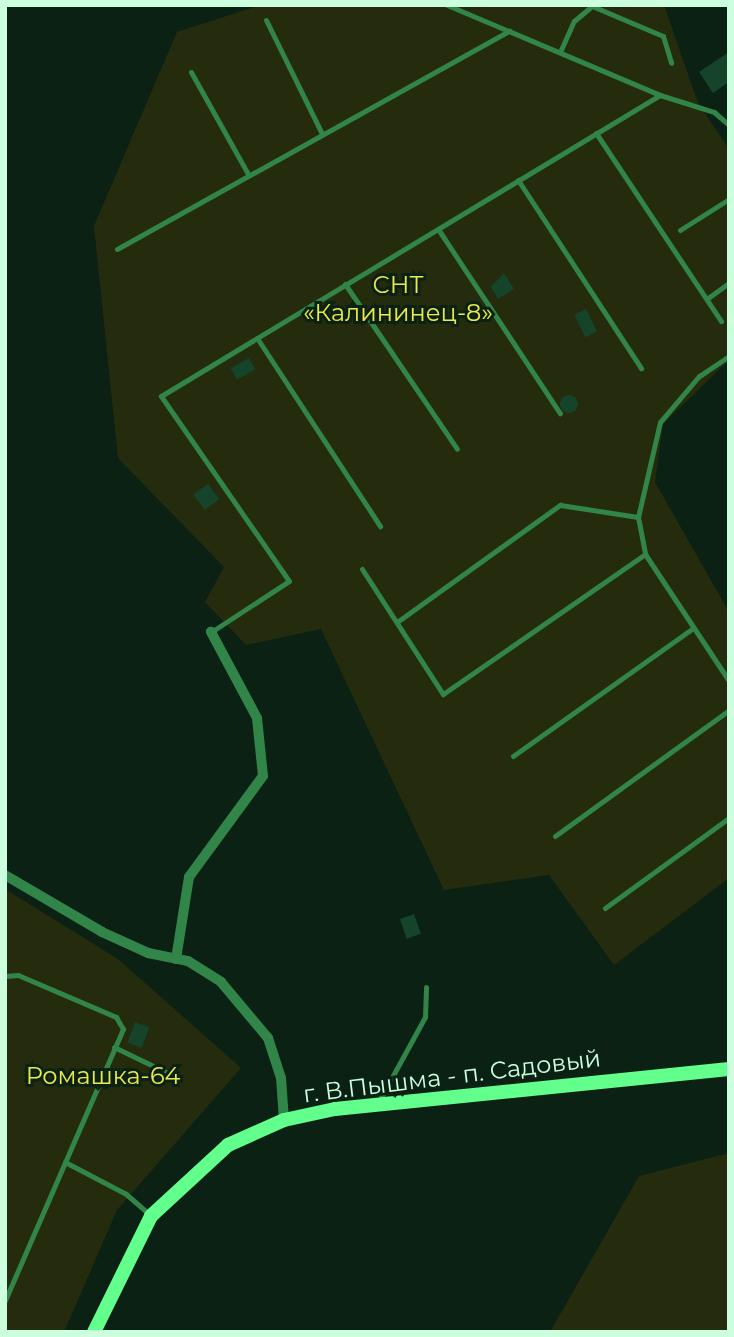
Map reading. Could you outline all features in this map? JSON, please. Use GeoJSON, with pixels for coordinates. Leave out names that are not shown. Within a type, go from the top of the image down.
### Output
{"type":"FeatureCollection","features":[{"type":"Feature","properties":{"kind":"main road","name":"г. В.Пышма - п. Садовый"},"geometry":{"type":"LineString","coordinates":[[94,1332],[151,1216],[228,1145],[284,1120],[378,1104],[729,1069]]}},
{"type":"Feature","properties":{"kind":"street"},"geometry":{"type":"LineString","coordinates":[[176,959],[189,877],[263,776],[257,718],[211,632]]}},
{"type":"Feature","properties":{"kind":"street"},"geometry":{"type":"LineString","coordinates":[[5,876],[102,932],[176,959],[221,982],[268,1038],[281,1077],[284,1120]]}},
{"type":"Feature","properties":{"kind":"lane"},"geometry":{"type":"LineString","coordinates":[[447,5],[660,94],[714,111],[729,125]]}},
{"type":"Feature","properties":{"kind":"lane"},"geometry":{"type":"LineString","coordinates":[[560,52],[574,21],[592,6],[663,36],[671,63]]}},
{"type":"Feature","properties":{"kind":"lane"},"geometry":{"type":"LineString","coordinates":[[265,20],[321,132]]}},
{"type":"Feature","properties":{"kind":"lane"},"geometry":{"type":"LineString","coordinates":[[117,249],[321,132],[509,31]]}},
{"type":"Feature","properties":{"kind":"lane"},"geometry":{"type":"LineString","coordinates":[[191,72],[248,174]]}},
{"type":"Feature","properties":{"kind":"lane"},"geometry":{"type":"LineString","coordinates":[[211,632],[289,581],[161,396],[660,94]]}},
{"type":"Feature","properties":{"kind":"lane"},"geometry":{"type":"LineString","coordinates":[[596,133],[721,321]]}},
{"type":"Feature","properties":{"kind":"lane"},"geometry":{"type":"LineString","coordinates":[[518,180],[641,368]]}},
{"type":"Feature","properties":{"kind":"lane"},"geometry":{"type":"LineString","coordinates":[[680,230],[729,199]]}},
{"type":"Feature","properties":{"kind":"lane"},"geometry":{"type":"LineString","coordinates":[[438,229],[560,413]]}},
{"type":"Feature","properties":{"kind":"lane"},"geometry":{"type":"LineString","coordinates":[[345,284],[457,449]]}},
{"type":"Feature","properties":{"kind":"lane"},"geometry":{"type":"LineString","coordinates":[[708,298],[729,284]]}},
{"type":"Feature","properties":{"kind":"lane"},"geometry":{"type":"LineString","coordinates":[[257,338],[380,526]]}},
{"type":"Feature","properties":{"kind":"lane"},"geometry":{"type":"LineString","coordinates":[[729,356],[699,376],[660,422],[638,517],[645,554],[729,681]]}},
{"type":"Feature","properties":{"kind":"lane"},"geometry":{"type":"LineString","coordinates":[[397,622],[559,505],[638,517]]}},
{"type":"Feature","properties":{"kind":"lane"},"geometry":{"type":"LineString","coordinates":[[362,569],[443,694],[645,554]]}},
{"type":"Feature","properties":{"kind":"lane"},"geometry":{"type":"LineString","coordinates":[[513,756],[693,628]]}},
{"type":"Feature","properties":{"kind":"lane"},"geometry":{"type":"LineString","coordinates":[[555,836],[729,710]]}},
{"type":"Feature","properties":{"kind":"lane"},"geometry":{"type":"LineString","coordinates":[[605,908],[729,818]]}},
{"type":"Feature","properties":{"kind":"lane"},"geometry":{"type":"LineString","coordinates":[[5,976],[18,975],[116,1017],[123,1029],[5,1300]]}},
{"type":"Feature","properties":{"kind":"lane"},"geometry":{"type":"LineString","coordinates":[[378,1104],[425,1017],[426,987]]}},
{"type":"Feature","properties":{"kind":"lane"},"geometry":{"type":"LineString","coordinates":[[114,1048],[176,1077]]}},
{"type":"Feature","properties":{"kind":"lane"},"geometry":{"type":"LineString","coordinates":[[65,1162],[126,1194],[151,1216]]}},
{"type":"Feature","properties":{"kind":"green space","name":"СНТ «Калининец-8»"},"geometry":{"type":"Polygon","coordinates":[[[261,5],[664,5],[698,103],[729,149],[729,360],[663,424],[655,482],[729,612],[729,878],[614,965],[549,875],[444,890],[321,629],[246,645],[205,602],[224,567],[118,458],[94,226],[177,32],[261,5]]]}},
{"type":"Feature","properties":{"kind":"green space","name":"Ромашка-64"},"geometry":{"type":"Polygon","coordinates":[[[5,889],[118,959],[241,1068],[117,1210],[64,1332],[5,1332],[5,889]]]}},
{"type":"Feature","properties":{"kind":"green space"},"geometry":{"type":"Polygon","coordinates":[[[729,1153],[729,1332],[550,1332],[639,1176],[729,1153]]]}},
{"type":"Feature","properties":{"kind":"building"},"geometry":{"type":"Polygon","coordinates":[[[729,52],[729,82],[713,93],[699,72],[729,52]]]}},
{"type":"Feature","properties":{"kind":"building"},"geometry":{"type":"Polygon","coordinates":[[[504,273],[514,289],[498,299],[491,287],[504,273]]]}},
{"type":"Feature","properties":{"kind":"building"},"geometry":{"type":"Polygon","coordinates":[[[586,309],[597,331],[585,337],[574,315],[586,309]]]}},
{"type":"Feature","properties":{"kind":"building"},"geometry":{"type":"Polygon","coordinates":[[[249,358],[255,369],[237,380],[231,368],[249,358]]]}},
{"type":"Feature","properties":{"kind":"building"},"geometry":{"type":"Polygon","coordinates":[[[569,395],[575,398],[578,404],[575,410],[569,413],[563,410],[560,404],[563,398],[569,395]]]}},
{"type":"Feature","properties":{"kind":"building"},"geometry":{"type":"Polygon","coordinates":[[[208,484],[219,499],[205,510],[193,495],[208,484]]]}},
{"type":"Feature","properties":{"kind":"building"},"geometry":{"type":"Polygon","coordinates":[[[414,914],[421,934],[407,939],[400,919],[414,914]]]}},
{"type":"Feature","properties":{"kind":"building"},"geometry":{"type":"Polygon","coordinates":[[[135,1022],[149,1027],[142,1048],[127,1043],[135,1022]]]}}]}
